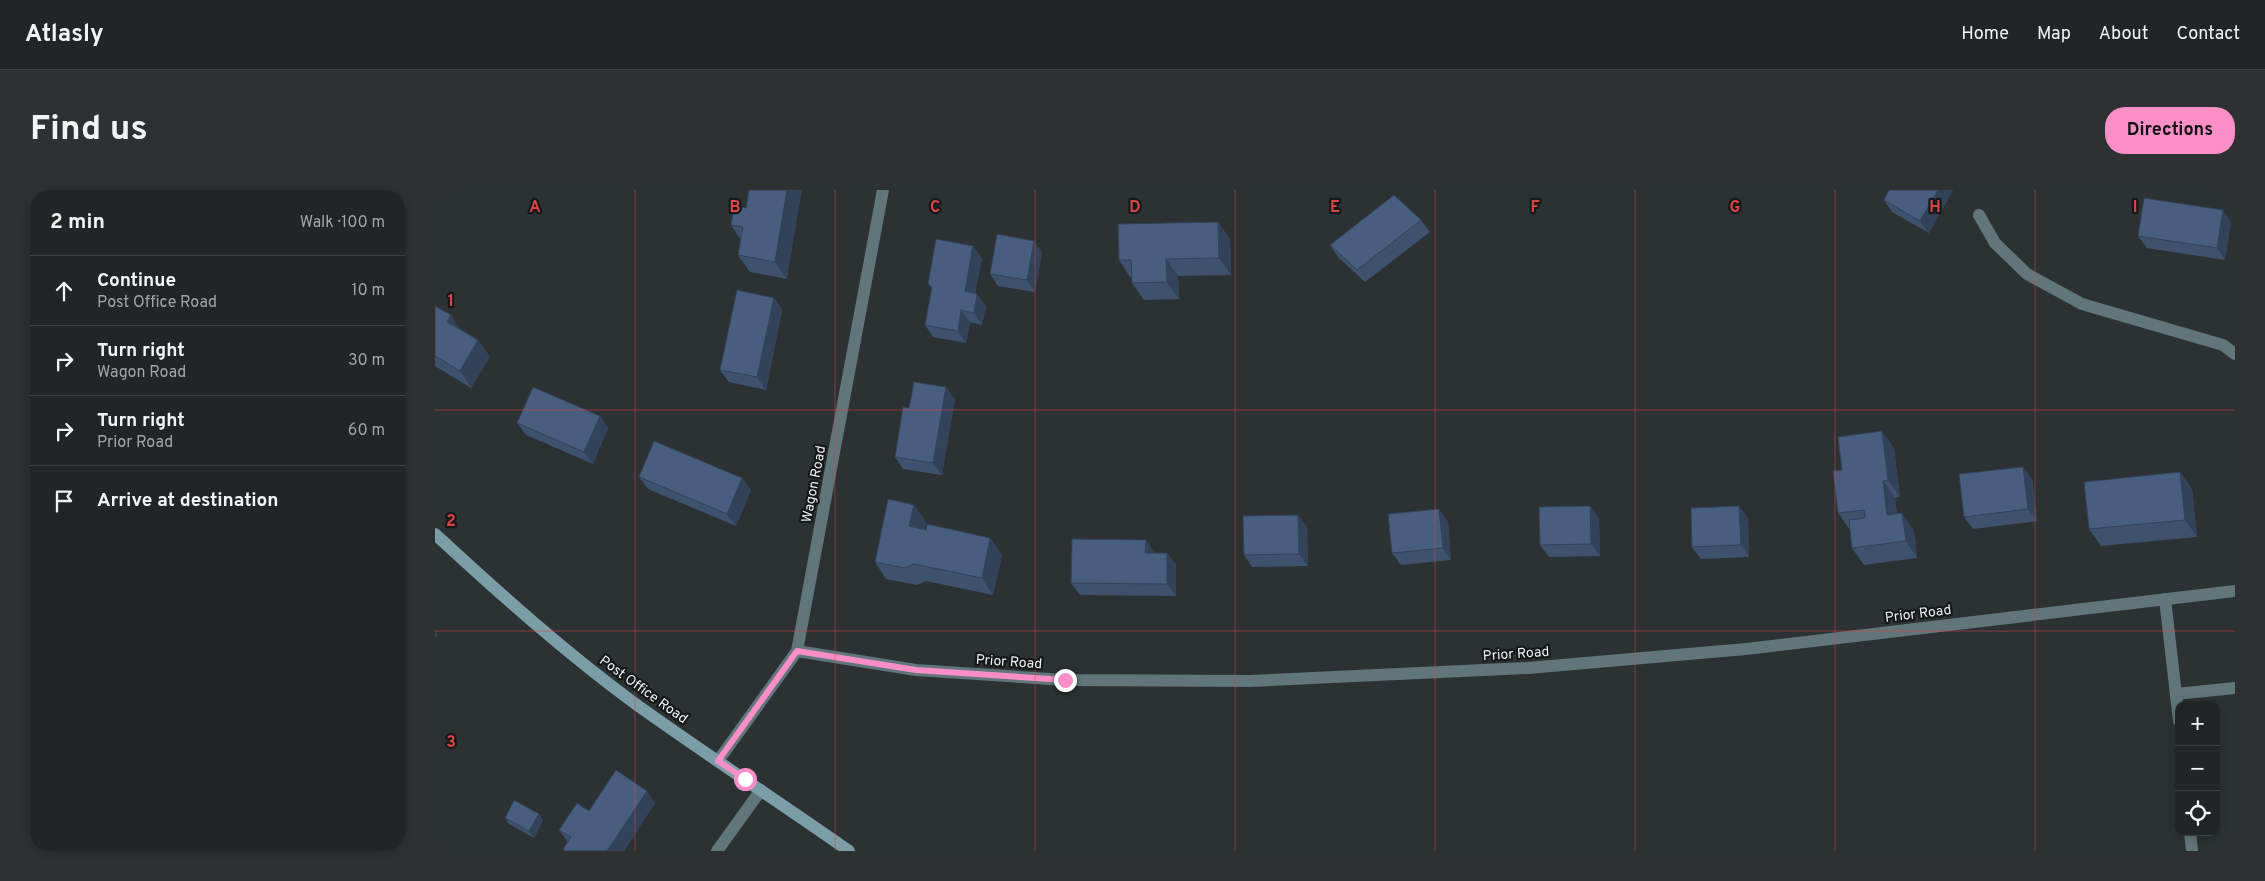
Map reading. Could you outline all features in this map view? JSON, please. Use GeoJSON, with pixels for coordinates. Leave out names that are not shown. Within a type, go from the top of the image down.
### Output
{"type":"FeatureCollection","features":[{"type":"Feature","properties":{"kind":"street","name":"Wagon Road"},"geometry":{"type":"LineString","coordinates":[[718,761],[797,651],[883,190]]}},
{"type":"Feature","properties":{"kind":"street"},"geometry":{"type":"LineString","coordinates":[[1979,215],[1995,243],[2027,274],[2082,304],[2223,345],[2235,354]]}},
{"type":"Feature","properties":{"kind":"street","name":"Post Office Road"},"geometry":{"type":"LineString","coordinates":[[435,534],[497,592],[571,654],[637,704],[849,851]]}},
{"type":"Feature","properties":{"kind":"street","name":"Prior Road"},"geometry":{"type":"LineString","coordinates":[[797,651],[916,670],[1055,679],[1260,681],[1528,668],[1746,649],[2235,590]]}},
{"type":"Feature","properties":{"kind":"street"},"geometry":{"type":"LineString","coordinates":[[2165,599],[2177,701]]}},
{"type":"Feature","properties":{"kind":"street"},"geometry":{"type":"LineString","coordinates":[[2176,694],[2235,688]]}},
{"type":"Feature","properties":{"kind":"street"},"geometry":{"type":"LineString","coordinates":[[717,851],[761,790]]}},
{"type":"Feature","properties":{"kind":"street"},"geometry":{"type":"LineString","coordinates":[[2190,836],[2192,851]]}},
{"type":"Feature","properties":{"kind":"building"},"geometry":{"type":"Polygon","coordinates":[[[749,190],[787,190],[775,262],[738,255],[743,227],[731,225],[734,206],[746,208],[749,190]]]}},
{"type":"Feature","properties":{"kind":"building"},"geometry":{"type":"Polygon","coordinates":[[[1889,190],[1938,190],[1920,221],[1884,200],[1889,190]]]}},
{"type":"Feature","properties":{"kind":"building"},"geometry":{"type":"Polygon","coordinates":[[[1394,195],[1421,220],[1357,270],[1330,245],[1394,195]]]}},
{"type":"Feature","properties":{"kind":"building"},"geometry":{"type":"Polygon","coordinates":[[[2144,198],[2223,210],[2217,248],[2138,236],[2144,198]]]}},
{"type":"Feature","properties":{"kind":"building"},"geometry":{"type":"Polygon","coordinates":[[[1218,222],[1219,258],[1166,259],[1167,282],[1132,283],[1131,260],[1119,260],[1118,224],[1218,222]]]}},
{"type":"Feature","properties":{"kind":"building"},"geometry":{"type":"Polygon","coordinates":[[[997,234],[1034,241],[1027,280],[990,274],[997,234]]]}},
{"type":"Feature","properties":{"kind":"building"},"geometry":{"type":"Polygon","coordinates":[[[936,239],[973,246],[965,291],[977,294],[974,313],[961,310],[958,331],[925,325],[932,287],[928,284],[936,239]]]}},
{"type":"Feature","properties":{"kind":"building"},"geometry":{"type":"Polygon","coordinates":[[[737,290],[774,298],[757,377],[720,370],[737,290]]]}},
{"type":"Feature","properties":{"kind":"building"},"geometry":{"type":"Polygon","coordinates":[[[435,306],[451,315],[447,322],[478,340],[460,371],[435,356],[435,306]]]}},
{"type":"Feature","properties":{"kind":"building"},"geometry":{"type":"Polygon","coordinates":[[[914,382],[946,387],[933,463],[895,457],[903,407],[909,408],[914,382]]]}},
{"type":"Feature","properties":{"kind":"building"},"geometry":{"type":"Polygon","coordinates":[[[533,387],[600,416],[584,452],[517,423],[533,387]]]}},
{"type":"Feature","properties":{"kind":"building"},"geometry":{"type":"Polygon","coordinates":[[[1882,431],[1888,480],[1883,481],[1887,515],[1902,513],[1906,541],[1852,548],[1849,520],[1865,518],[1864,510],[1838,513],[1833,471],[1842,470],[1838,437],[1882,431]]]}},
{"type":"Feature","properties":{"kind":"building"},"geometry":{"type":"Polygon","coordinates":[[[654,441],[742,478],[727,514],[639,477],[654,441]]]}},
{"type":"Feature","properties":{"kind":"building"},"geometry":{"type":"Polygon","coordinates":[[[2023,467],[2028,509],[1964,517],[1959,474],[2023,467]]]}},
{"type":"Feature","properties":{"kind":"building"},"geometry":{"type":"Polygon","coordinates":[[[2180,472],[2185,520],[2089,529],[2084,482],[2180,472]]]}},
{"type":"Feature","properties":{"kind":"building"},"geometry":{"type":"Polygon","coordinates":[[[888,499],[914,505],[909,526],[926,530],[927,524],[990,538],[982,578],[914,564],[905,568],[875,562],[888,499]]]}},
{"type":"Feature","properties":{"kind":"building"},"geometry":{"type":"Polygon","coordinates":[[[1590,506],[1591,544],[1540,545],[1539,507],[1590,506]]]}},
{"type":"Feature","properties":{"kind":"building"},"geometry":{"type":"Polygon","coordinates":[[[1739,506],[1741,545],[1692,547],[1691,508],[1739,506]]]}},
{"type":"Feature","properties":{"kind":"building"},"geometry":{"type":"Polygon","coordinates":[[[1439,509],[1443,548],[1392,553],[1388,514],[1439,509]]]}},
{"type":"Feature","properties":{"kind":"building"},"geometry":{"type":"Polygon","coordinates":[[[1298,515],[1299,554],[1244,555],[1243,516],[1298,515]]]}},
{"type":"Feature","properties":{"kind":"building"},"geometry":{"type":"Polygon","coordinates":[[[1072,539],[1146,540],[1145,553],[1167,553],[1167,584],[1071,583],[1072,539]]]}},
{"type":"Feature","properties":{"kind":"building"},"geometry":{"type":"Polygon","coordinates":[[[616,770],[647,791],[607,851],[566,851],[563,849],[571,837],[559,830],[577,803],[589,811],[616,770]]]}},
{"type":"Feature","properties":{"kind":"building"},"geometry":{"type":"Polygon","coordinates":[[[514,800],[539,814],[529,831],[505,818],[514,800]]]}},
{"type":"Feature","properties":{"kind":"route"},"geometry":{"type":"LineString","coordinates":[[745,779],[718,761],[797,651],[916,670],[1065,680]]}}]}
